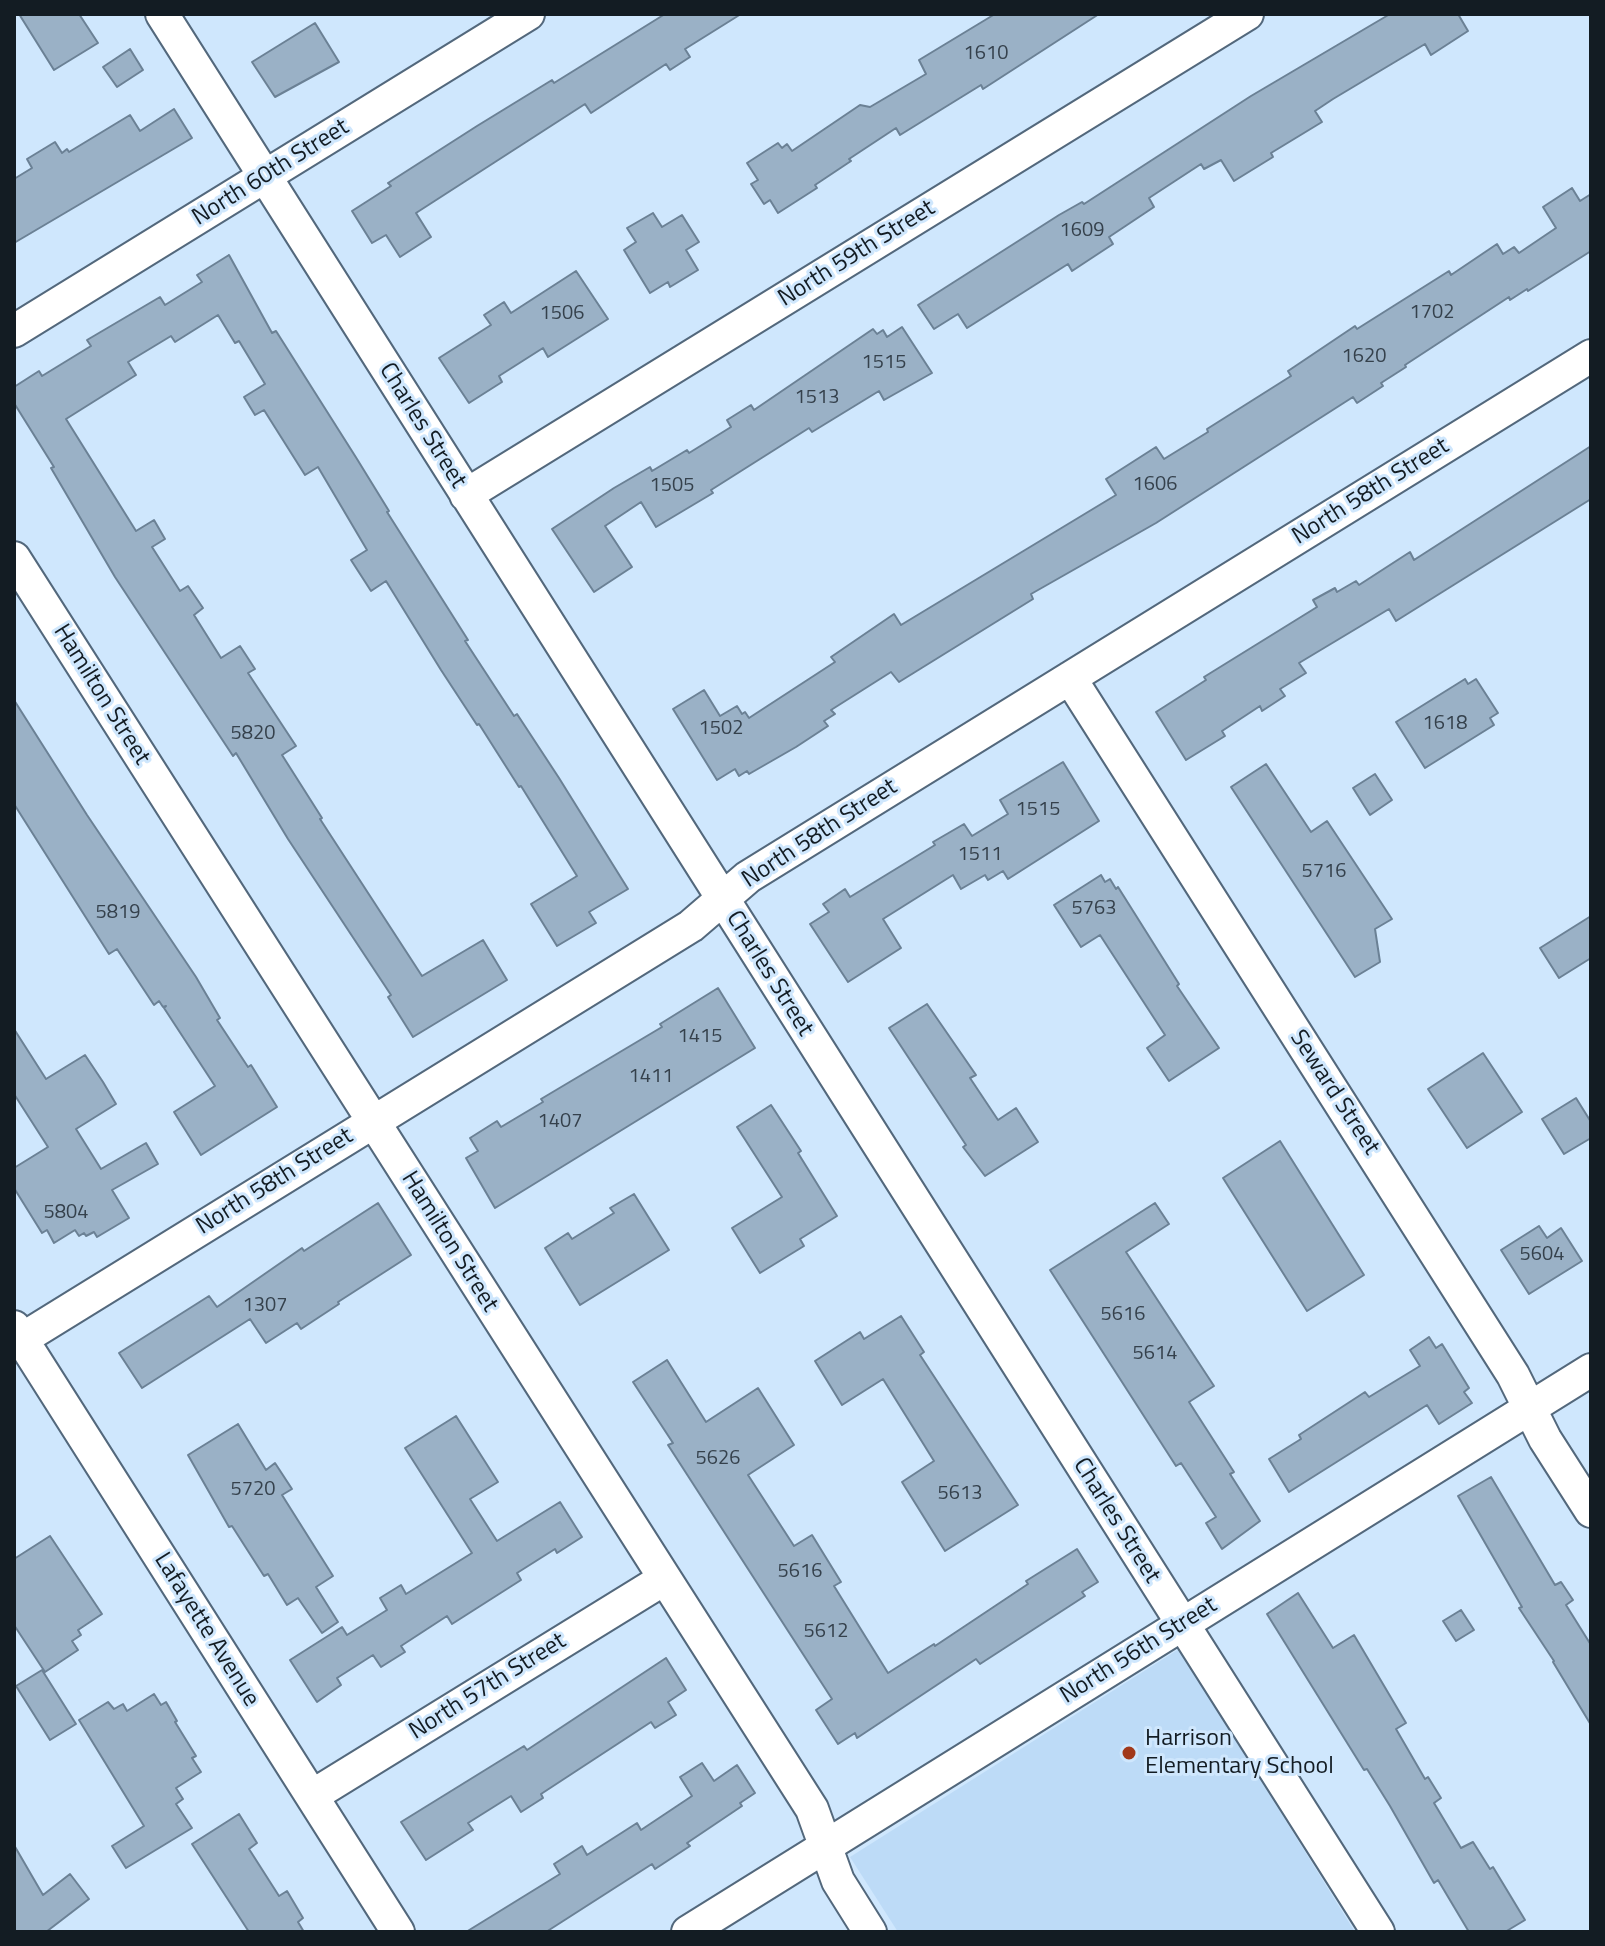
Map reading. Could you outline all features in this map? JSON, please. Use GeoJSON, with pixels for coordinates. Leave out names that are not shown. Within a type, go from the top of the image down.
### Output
{"type":"FeatureCollection","features":[{"type":"Feature","properties":{"kind":"street","name":"Charles Street"},"geometry":{"type":"LineString","coordinates":[[162,14],[1378,1932]]}},
{"type":"Feature","properties":{"kind":"street","name":"North 60th Street"},"geometry":{"type":"LineString","coordinates":[[14,331],[528,14]]}},
{"type":"Feature","properties":{"kind":"street","name":"North 59th Street"},"geometry":{"type":"LineString","coordinates":[[466,495],[1247,14]]}},
{"type":"Feature","properties":{"kind":"street","name":"North 58th Street"},"geometry":{"type":"LineString","coordinates":[[17,1337],[691,926],[748,877],[1591,356]]}},
{"type":"Feature","properties":{"kind":"street","name":"Hamilton Street"},"geometry":{"type":"LineString","coordinates":[[14,558],[812,1809],[838,1881],[870,1932]]}},
{"type":"Feature","properties":{"kind":"street","name":"Seward Street"},"geometry":{"type":"LineString","coordinates":[[1070,678],[1513,1375],[1545,1439],[1591,1511]]}},
{"type":"Feature","properties":{"kind":"street","name":"Lafayette Avenue"},"geometry":{"type":"LineString","coordinates":[[17,1337],[398,1932]]}},
{"type":"Feature","properties":{"kind":"street","name":"North 56th Street"},"geometry":{"type":"LineString","coordinates":[[688,1932],[1591,1370]]}},
{"type":"Feature","properties":{"kind":"street","name":"North 57th Street"},"geometry":{"type":"LineString","coordinates":[[312,1796],[664,1579]]}},
{"type":"Feature","properties":{"kind":"shaded area","name":"Harrison Elementary School"},"geometry":{"type":"Polygon","coordinates":[[[1179,1649],[1355,1932],[898,1932],[850,1857],[1179,1649]]]}},
{"type":"Feature","properties":{"kind":"building"},"geometry":{"type":"Polygon","coordinates":[[[19,14],[79,14],[98,43],[54,70],[19,14]]]}},
{"type":"Feature","properties":{"kind":"building"},"geometry":{"type":"Polygon","coordinates":[[[665,14],[741,14],[685,49],[690,57],[670,70],[666,64],[591,113],[585,104],[416,213],[431,237],[400,257],[386,235],[372,243],[352,211],[391,186],[388,183],[477,126],[552,80],[554,83],[665,14]]]}},
{"type":"Feature","properties":{"kind":"building"},"geometry":{"type":"Polygon","coordinates":[[[995,14],[1099,14],[983,89],[981,85],[900,135],[896,128],[849,159],[851,161],[815,185],[817,188],[778,213],[770,200],[764,204],[751,184],[758,180],[747,163],[778,143],[782,148],[787,144],[792,151],[860,105],[870,107],[926,74],[919,60],[995,14]]]}},
{"type":"Feature","properties":{"kind":"building"},"geometry":{"type":"Polygon","coordinates":[[[1390,14],[1458,14],[1468,31],[1431,55],[1425,44],[1333,99],[1315,111],[1322,122],[1271,153],[1273,157],[1234,181],[1221,160],[1204,169],[1201,164],[1149,198],[1154,207],[1109,237],[1113,244],[1072,271],[1068,264],[967,328],[958,314],[934,329],[918,305],[1059,215],[1082,202],[1084,204],[1251,96],[1390,14]]]}},
{"type":"Feature","properties":{"kind":"building"},"geometry":{"type":"Polygon","coordinates":[[[315,23],[339,62],[275,97],[252,62],[315,23]]]}},
{"type":"Feature","properties":{"kind":"building"},"geometry":{"type":"Polygon","coordinates":[[[130,49],[143,70],[117,87],[103,67],[130,49]]]}},
{"type":"Feature","properties":{"kind":"building"},"geometry":{"type":"Polygon","coordinates":[[[174,109],[192,138],[14,243],[14,179],[32,168],[27,159],[55,142],[62,153],[67,149],[69,152],[130,115],[140,131],[174,109]]]}},
{"type":"Feature","properties":{"kind":"building"},"geometry":{"type":"Polygon","coordinates":[[[1572,188],[1580,201],[1591,194],[1591,251],[1528,291],[1510,300],[1509,297],[1405,365],[1381,383],[1383,386],[1357,403],[1353,397],[1156,523],[1031,594],[1033,599],[899,682],[891,672],[831,710],[835,714],[824,721],[828,726],[796,747],[749,774],[747,771],[739,776],[735,769],[717,780],[673,709],[704,690],[720,716],[737,706],[749,718],[835,662],[831,657],[894,614],[901,625],[1116,495],[1106,479],[1156,447],[1164,459],[1208,432],[1207,429],[1291,376],[1288,371],[1355,326],[1357,329],[1449,271],[1451,275],[1497,244],[1503,254],[1514,247],[1519,253],[1556,228],[1543,207],[1572,188]]]}},
{"type":"Feature","properties":{"kind":"building"},"geometry":{"type":"Polygon","coordinates":[[[653,213],[662,227],[682,215],[699,242],[686,250],[698,270],[670,287],[668,282],[650,293],[624,250],[636,242],[627,228],[653,213]]]}},
{"type":"Feature","properties":{"kind":"building"},"geometry":{"type":"Polygon","coordinates":[[[229,255],[272,333],[276,331],[357,459],[468,640],[465,641],[514,716],[517,714],[628,889],[589,912],[596,923],[557,946],[531,904],[577,876],[386,581],[371,591],[351,560],[367,550],[318,467],[305,475],[264,410],[255,415],[244,397],[265,384],[239,341],[235,343],[218,315],[175,342],[171,336],[128,362],[136,375],[66,419],[136,531],[154,520],[165,539],[152,547],[180,591],[188,586],[203,608],[194,615],[221,658],[240,646],[255,669],[248,673],[296,746],[282,755],[422,976],[483,940],[507,980],[413,1037],[388,997],[391,995],[288,839],[236,753],[233,756],[115,577],[51,468],[54,467],[14,403],[14,387],[39,371],[42,376],[91,346],[87,340],[160,297],[165,305],[202,282],[197,275],[229,255]]]}},
{"type":"Feature","properties":{"kind":"building"},"geometry":{"type":"Polygon","coordinates":[[[576,271],[608,319],[548,357],[543,348],[499,376],[502,382],[469,403],[439,358],[491,325],[484,315],[504,302],[511,313],[576,271]]]}},
{"type":"Feature","properties":{"kind":"building"},"geometry":{"type":"Polygon","coordinates":[[[902,327],[932,373],[884,400],[879,391],[812,432],[809,428],[711,490],[713,493],[656,527],[641,502],[605,526],[632,567],[594,592],[552,529],[650,467],[652,471],[687,450],[689,453],[731,427],[727,420],[751,405],[754,410],[873,329],[877,334],[883,330],[887,337],[902,327]]]}},
{"type":"Feature","properties":{"kind":"building"},"geometry":{"type":"Polygon","coordinates":[[[1591,446],[1591,499],[1396,621],[1389,609],[1299,663],[1306,673],[1280,689],[1285,696],[1262,711],[1260,706],[1222,731],[1225,736],[1186,760],[1156,712],[1206,680],[1204,677],[1317,607],[1313,600],[1356,581],[1359,585],[1410,552],[1414,560],[1591,446]]]}},
{"type":"Feature","properties":{"kind":"building"},"geometry":{"type":"Polygon","coordinates":[[[1465,679],[1468,684],[1476,679],[1498,713],[1490,718],[1494,725],[1425,768],[1396,722],[1465,679]]]}},
{"type":"Feature","properties":{"kind":"building"},"geometry":{"type":"Polygon","coordinates":[[[14,700],[196,977],[220,1018],[217,1020],[248,1067],[251,1065],[277,1107],[201,1155],[174,1112],[215,1086],[164,1008],[166,1006],[163,1007],[159,1001],[154,1005],[117,949],[109,954],[14,804],[14,700]]]}},
{"type":"Feature","properties":{"kind":"building"},"geometry":{"type":"Polygon","coordinates":[[[1063,762],[1099,821],[1008,879],[1003,871],[988,880],[985,875],[961,889],[953,875],[883,919],[901,948],[848,982],[810,924],[829,912],[823,904],[845,889],[850,897],[964,824],[972,836],[1008,814],[1000,800],[1063,762]]]}},
{"type":"Feature","properties":{"kind":"building"},"geometry":{"type":"Polygon","coordinates":[[[1266,764],[1311,832],[1327,821],[1392,919],[1375,929],[1380,962],[1355,977],[1231,787],[1266,764]]]}},
{"type":"Feature","properties":{"kind":"building"},"geometry":{"type":"Polygon","coordinates":[[[1375,774],[1392,800],[1370,815],[1353,788],[1375,774]]]}},
{"type":"Feature","properties":{"kind":"building"},"geometry":{"type":"Polygon","coordinates":[[[1101,875],[1105,882],[1110,879],[1116,889],[1118,887],[1179,984],[1177,986],[1219,1048],[1169,1081],[1147,1048],[1165,1035],[1100,935],[1081,947],[1054,905],[1101,875]]]}},
{"type":"Feature","properties":{"kind":"building"},"geometry":{"type":"Polygon","coordinates":[[[1591,916],[1591,958],[1559,978],[1540,948],[1591,916]]]}},
{"type":"Feature","properties":{"kind":"building"},"geometry":{"type":"Polygon","coordinates":[[[718,988],[755,1048],[495,1208],[466,1158],[478,1151],[470,1138],[497,1121],[501,1127],[543,1102],[541,1099],[662,1027],[660,1024],[718,988]]]}},
{"type":"Feature","properties":{"kind":"building"},"geometry":{"type":"Polygon","coordinates":[[[927,1004],[976,1075],[970,1078],[998,1120],[1016,1108],[1038,1142],[985,1176],[963,1147],[966,1145],[889,1028],[927,1004]]]}},
{"type":"Feature","properties":{"kind":"building"},"geometry":{"type":"Polygon","coordinates":[[[14,1029],[46,1079],[85,1055],[103,1082],[116,1104],[76,1129],[101,1169],[146,1143],[158,1164],[112,1190],[129,1218],[97,1237],[94,1232],[79,1236],[75,1230],[54,1243],[47,1230],[42,1233],[14,1188],[14,1168],[48,1147],[14,1094],[14,1029]]]}},
{"type":"Feature","properties":{"kind":"building"},"geometry":{"type":"Polygon","coordinates":[[[1483,1053],[1522,1112],[1467,1148],[1428,1089],[1483,1053]]]}},
{"type":"Feature","properties":{"kind":"building"},"geometry":{"type":"Polygon","coordinates":[[[1576,1098],[1591,1122],[1591,1138],[1564,1154],[1542,1119],[1576,1098]]]}},
{"type":"Feature","properties":{"kind":"building"},"geometry":{"type":"Polygon","coordinates":[[[771,1105],[837,1216],[800,1239],[804,1246],[760,1273],[732,1228],[782,1197],[737,1127],[771,1105]]]}},
{"type":"Feature","properties":{"kind":"building"},"geometry":{"type":"Polygon","coordinates":[[[1280,1141],[1364,1275],[1307,1311],[1223,1178],[1280,1141]]]}},
{"type":"Feature","properties":{"kind":"building"},"geometry":{"type":"Polygon","coordinates":[[[634,1194],[669,1250],[580,1305],[545,1248],[568,1233],[572,1239],[614,1213],[610,1208],[634,1194]]]}},
{"type":"Feature","properties":{"kind":"building"},"geometry":{"type":"Polygon","coordinates":[[[378,1203],[411,1255],[301,1329],[297,1323],[266,1343],[250,1319],[142,1388],[119,1353],[209,1296],[217,1307],[302,1248],[304,1251],[378,1203]]]}},
{"type":"Feature","properties":{"kind":"building"},"geometry":{"type":"Polygon","coordinates":[[[1155,1203],[1169,1224],[1126,1252],[1214,1386],[1189,1402],[1234,1472],[1230,1474],[1260,1521],[1222,1549],[1206,1523],[1216,1517],[1181,1463],[1176,1466],[1050,1270],[1155,1203]]]}},
{"type":"Feature","properties":{"kind":"building"},"geometry":{"type":"Polygon","coordinates":[[[1539,1226],[1547,1238],[1561,1228],[1582,1261],[1529,1294],[1501,1250],[1539,1226]]]}},
{"type":"Feature","properties":{"kind":"building"},"geometry":{"type":"Polygon","coordinates":[[[901,1316],[924,1352],[920,1355],[1018,1505],[945,1551],[902,1482],[934,1461],[883,1379],[842,1405],[815,1361],[860,1332],[864,1339],[901,1316]]]}},
{"type":"Feature","properties":{"kind":"building"},"geometry":{"type":"Polygon","coordinates":[[[1429,1337],[1436,1348],[1442,1344],[1469,1388],[1464,1392],[1472,1403],[1439,1424],[1427,1405],[1289,1492],[1269,1459],[1301,1439],[1299,1435],[1365,1392],[1369,1397],[1420,1366],[1410,1350],[1429,1337]]]}},
{"type":"Feature","properties":{"kind":"building"},"geometry":{"type":"Polygon","coordinates":[[[667,1360],[706,1422],[758,1388],[794,1445],[748,1475],[794,1546],[812,1535],[841,1582],[834,1586],[888,1673],[935,1646],[1077,1549],[1098,1582],[1082,1592],[1085,1596],[980,1664],[976,1659],[857,1738],[855,1733],[838,1744],[816,1710],[832,1699],[668,1445],[673,1443],[633,1382],[667,1360]]]}},
{"type":"Feature","properties":{"kind":"building"},"geometry":{"type":"Polygon","coordinates":[[[456,1416],[498,1482],[470,1499],[497,1541],[560,1502],[582,1537],[557,1553],[555,1549],[517,1573],[521,1580],[452,1624],[447,1616],[401,1646],[405,1652],[381,1667],[373,1655],[337,1678],[341,1685],[317,1702],[290,1660],[342,1627],[347,1635],[387,1610],[380,1598],[401,1585],[406,1594],[472,1553],[405,1448],[456,1416]]]}},
{"type":"Feature","properties":{"kind":"building"},"geometry":{"type":"Polygon","coordinates":[[[238,1424],[266,1470],[275,1463],[292,1489],[282,1495],[333,1576],[316,1587],[338,1622],[322,1633],[298,1598],[287,1605],[268,1574],[264,1576],[232,1526],[229,1527],[188,1455],[238,1424]]]}},
{"type":"Feature","properties":{"kind":"building"},"geometry":{"type":"Polygon","coordinates":[[[1491,1477],[1555,1585],[1561,1582],[1573,1600],[1566,1605],[1591,1645],[1591,1725],[1519,1608],[1522,1607],[1458,1496],[1491,1477]]]}},
{"type":"Feature","properties":{"kind":"building"},"geometry":{"type":"Polygon","coordinates":[[[50,1536],[102,1614],[78,1630],[81,1635],[72,1641],[78,1650],[45,1672],[14,1625],[14,1559],[50,1536]]]}},
{"type":"Feature","properties":{"kind":"building"},"geometry":{"type":"Polygon","coordinates":[[[1298,1593],[1333,1648],[1354,1635],[1406,1723],[1396,1729],[1425,1779],[1428,1777],[1441,1798],[1434,1803],[1461,1848],[1473,1842],[1490,1869],[1493,1867],[1525,1920],[1505,1932],[1469,1932],[1438,1880],[1434,1883],[1390,1806],[1367,1769],[1364,1770],[1267,1614],[1298,1593]]]}},
{"type":"Feature","properties":{"kind":"building"},"geometry":{"type":"Polygon","coordinates":[[[1461,1610],[1474,1630],[1456,1641],[1443,1621],[1461,1610]]]}},
{"type":"Feature","properties":{"kind":"building"},"geometry":{"type":"Polygon","coordinates":[[[666,1658],[686,1690],[668,1702],[676,1715],[655,1728],[651,1722],[541,1794],[543,1798],[521,1812],[511,1796],[468,1823],[473,1830],[426,1860],[401,1822],[524,1746],[527,1750],[666,1658]]]}},
{"type":"Feature","properties":{"kind":"building"},"geometry":{"type":"Polygon","coordinates":[[[42,1670],[76,1724],[50,1740],[16,1686],[42,1670]]]}},
{"type":"Feature","properties":{"kind":"building"},"geometry":{"type":"Polygon","coordinates":[[[154,1694],[161,1705],[166,1702],[196,1756],[192,1758],[201,1772],[176,1788],[183,1799],[176,1804],[192,1828],[126,1868],[112,1846],[144,1826],[79,1720],[108,1702],[114,1709],[123,1704],[127,1711],[154,1694]]]}},
{"type":"Feature","properties":{"kind":"building"},"geometry":{"type":"Polygon","coordinates":[[[702,1763],[714,1781],[737,1765],[755,1793],[740,1803],[742,1806],[687,1843],[690,1846],[655,1869],[652,1864],[546,1932],[466,1932],[560,1874],[554,1864],[582,1846],[587,1855],[637,1823],[641,1830],[692,1796],[680,1777],[702,1763]]]}},
{"type":"Feature","properties":{"kind":"building"},"geometry":{"type":"Polygon","coordinates":[[[239,1814],[257,1843],[249,1849],[279,1896],[287,1891],[303,1918],[298,1922],[304,1932],[249,1932],[192,1844],[239,1814]]]}},
{"type":"Feature","properties":{"kind":"building"},"geometry":{"type":"Polygon","coordinates":[[[14,1845],[43,1895],[70,1874],[89,1899],[46,1932],[14,1932],[14,1845]]]}},
{"type":"Feature","properties":{"kind":"place","name":"Harrison Elementary School"},"geometry":{"type":"Point","coordinates":[1129,1753]}}]}
